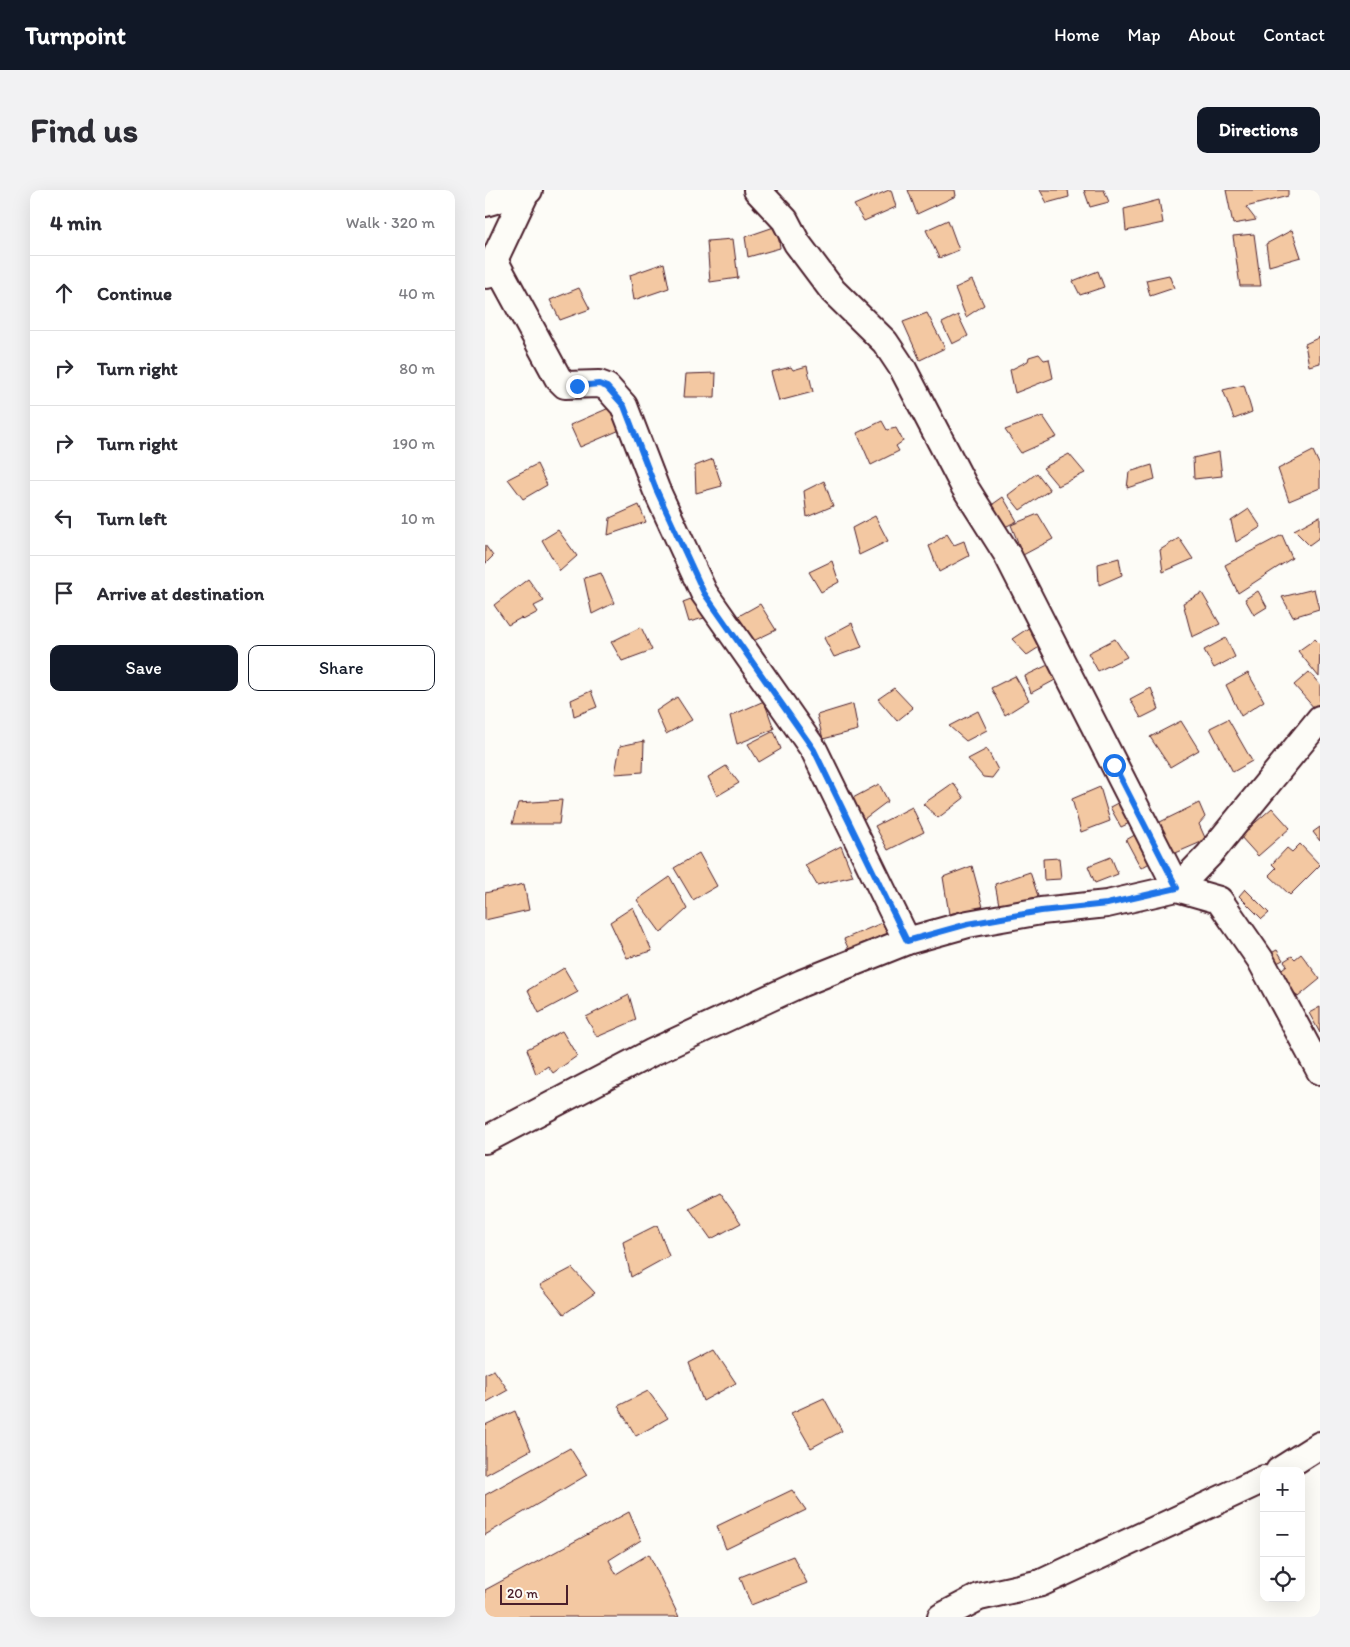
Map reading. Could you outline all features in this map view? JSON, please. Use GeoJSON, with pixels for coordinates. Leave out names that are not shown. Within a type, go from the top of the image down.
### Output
{"type":"FeatureCollection","features":[{"type":"Feature","properties":{"kind":"street"},"geometry":{"type":"LineString","coordinates":[[528,190],[490,270],[558,378],[565,385],[599,384],[607,387],[624,406],[656,489],[704,593],[814,750],[907,941]]}},
{"type":"Feature","properties":{"kind":"street"},"geometry":{"type":"LineString","coordinates":[[485,203],[528,190]]}},
{"type":"Feature","properties":{"kind":"street"},"geometry":{"type":"LineString","coordinates":[[757,190],[785,220],[797,243],[833,291],[885,342],[903,370],[965,486],[1007,554],[1177,888]]}},
{"type":"Feature","properties":{"kind":"street"},"geometry":{"type":"LineString","coordinates":[[1177,888],[1209,855],[1320,719]]}},
{"type":"Feature","properties":{"kind":"street"},"geometry":{"type":"LineString","coordinates":[[485,1140],[671,1044],[803,983],[907,941],[968,924],[1041,911],[1107,904],[1177,888],[1219,900],[1260,959],[1320,1071]]}},
{"type":"Feature","properties":{"kind":"street"},"geometry":{"type":"LineString","coordinates":[[1285,1467],[1320,1445]]}},
{"type":"Feature","properties":{"kind":"street"},"geometry":{"type":"LineString","coordinates":[[941,1617],[979,1597],[1041,1583],[1260,1481]]}},
{"type":"Feature","properties":{"kind":"building"},"geometry":{"type":"Polygon","coordinates":[[[891,190],[896,207],[864,221],[854,205],[891,190]]]}},
{"type":"Feature","properties":{"kind":"building"},"geometry":{"type":"Polygon","coordinates":[[[908,190],[955,190],[956,196],[917,214],[908,190]]]}},
{"type":"Feature","properties":{"kind":"building"},"geometry":{"type":"Polygon","coordinates":[[[1040,190],[1068,190],[1069,197],[1047,203],[1040,190]]]}},
{"type":"Feature","properties":{"kind":"building"},"geometry":{"type":"Polygon","coordinates":[[[1084,190],[1104,190],[1109,202],[1090,207],[1084,190]]]}},
{"type":"Feature","properties":{"kind":"building"},"geometry":{"type":"Polygon","coordinates":[[[1226,190],[1288,190],[1288,196],[1246,207],[1256,220],[1233,224],[1226,190]]]}},
{"type":"Feature","properties":{"kind":"building"},"geometry":{"type":"Polygon","coordinates":[[[1159,200],[1163,223],[1126,231],[1124,209],[1159,200]]]}},
{"type":"Feature","properties":{"kind":"building"},"geometry":{"type":"Polygon","coordinates":[[[948,220],[959,250],[939,258],[926,230],[948,220]]]}},
{"type":"Feature","properties":{"kind":"building"},"geometry":{"type":"Polygon","coordinates":[[[777,226],[780,248],[748,257],[745,237],[777,226]]]}},
{"type":"Feature","properties":{"kind":"building"},"geometry":{"type":"Polygon","coordinates":[[[1292,230],[1301,257],[1269,266],[1266,244],[1292,230]]]}},
{"type":"Feature","properties":{"kind":"building"},"geometry":{"type":"Polygon","coordinates":[[[1254,234],[1261,286],[1240,286],[1233,236],[1254,234]]]}},
{"type":"Feature","properties":{"kind":"building"},"geometry":{"type":"Polygon","coordinates":[[[733,239],[738,278],[710,282],[707,241],[733,239]]]}},
{"type":"Feature","properties":{"kind":"building"},"geometry":{"type":"Polygon","coordinates":[[[664,263],[669,288],[634,300],[630,275],[664,263]]]}},
{"type":"Feature","properties":{"kind":"building"},"geometry":{"type":"Polygon","coordinates":[[[1098,271],[1104,287],[1080,295],[1073,281],[1098,271]]]}},
{"type":"Feature","properties":{"kind":"building"},"geometry":{"type":"Polygon","coordinates":[[[1169,275],[1174,288],[1150,296],[1146,280],[1169,275]]]}},
{"type":"Feature","properties":{"kind":"building"},"geometry":{"type":"Polygon","coordinates":[[[972,280],[984,305],[966,317],[955,288],[972,280]]]}},
{"type":"Feature","properties":{"kind":"building"},"geometry":{"type":"Polygon","coordinates":[[[579,288],[590,309],[560,320],[550,300],[579,288]]]}},
{"type":"Feature","properties":{"kind":"building"},"geometry":{"type":"Polygon","coordinates":[[[927,313],[945,348],[920,360],[903,322],[927,313]]]}},
{"type":"Feature","properties":{"kind":"building"},"geometry":{"type":"Polygon","coordinates":[[[958,315],[968,336],[952,344],[942,323],[958,315]]]}},
{"type":"Feature","properties":{"kind":"building"},"geometry":{"type":"Polygon","coordinates":[[[1320,337],[1320,363],[1309,366],[1305,344],[1320,337]]]}},
{"type":"Feature","properties":{"kind":"building"},"geometry":{"type":"Polygon","coordinates":[[[1039,354],[1044,360],[1049,359],[1053,378],[1015,393],[1010,370],[1028,361],[1029,357],[1039,354]]]}},
{"type":"Feature","properties":{"kind":"building"},"geometry":{"type":"Polygon","coordinates":[[[807,366],[813,392],[779,401],[771,372],[791,367],[793,370],[807,366]]]}},
{"type":"Feature","properties":{"kind":"building"},"geometry":{"type":"Polygon","coordinates":[[[716,373],[715,397],[684,397],[686,374],[716,373]]]}},
{"type":"Feature","properties":{"kind":"building"},"geometry":{"type":"Polygon","coordinates":[[[1244,385],[1252,412],[1234,419],[1223,390],[1244,385]]]}},
{"type":"Feature","properties":{"kind":"building"},"geometry":{"type":"Polygon","coordinates":[[[609,408],[620,430],[580,447],[570,425],[609,408]]]}},
{"type":"Feature","properties":{"kind":"building"},"geometry":{"type":"Polygon","coordinates":[[[1043,416],[1057,437],[1021,453],[1005,430],[1043,416]]]}},
{"type":"Feature","properties":{"kind":"building"},"geometry":{"type":"Polygon","coordinates":[[[882,421],[887,430],[896,428],[903,441],[896,446],[899,451],[871,465],[857,433],[882,421]]]}},
{"type":"Feature","properties":{"kind":"building"},"geometry":{"type":"Polygon","coordinates":[[[1313,451],[1320,466],[1320,488],[1289,501],[1278,469],[1313,451]]]}},
{"type":"Feature","properties":{"kind":"building"},"geometry":{"type":"Polygon","coordinates":[[[1219,452],[1222,476],[1194,479],[1193,458],[1219,452]]]}},
{"type":"Feature","properties":{"kind":"building"},"geometry":{"type":"Polygon","coordinates":[[[1069,454],[1085,473],[1058,486],[1043,468],[1069,454]]]}},
{"type":"Feature","properties":{"kind":"building"},"geometry":{"type":"Polygon","coordinates":[[[713,459],[722,486],[696,493],[695,466],[713,459]]]}},
{"type":"Feature","properties":{"kind":"building"},"geometry":{"type":"Polygon","coordinates":[[[537,464],[547,485],[523,499],[508,479],[537,464]]]}},
{"type":"Feature","properties":{"kind":"building"},"geometry":{"type":"Polygon","coordinates":[[[1152,465],[1155,479],[1127,488],[1129,472],[1152,465]]]}},
{"type":"Feature","properties":{"kind":"building"},"geometry":{"type":"Polygon","coordinates":[[[1037,473],[1050,490],[1020,510],[1008,495],[1037,473]]]}},
{"type":"Feature","properties":{"kind":"building"},"geometry":{"type":"Polygon","coordinates":[[[824,481],[833,506],[807,517],[804,491],[824,481]]]}},
{"type":"Feature","properties":{"kind":"building"},"geometry":{"type":"Polygon","coordinates":[[[1003,497],[1017,521],[997,531],[986,509],[1003,497]]]}},
{"type":"Feature","properties":{"kind":"building"},"geometry":{"type":"Polygon","coordinates":[[[639,505],[646,522],[608,535],[610,518],[639,505]]]}},
{"type":"Feature","properties":{"kind":"building"},"geometry":{"type":"Polygon","coordinates":[[[1249,509],[1261,527],[1236,542],[1231,521],[1249,509]]]}},
{"type":"Feature","properties":{"kind":"building"},"geometry":{"type":"Polygon","coordinates":[[[1038,514],[1053,539],[1023,555],[1011,525],[1038,514]]]}},
{"type":"Feature","properties":{"kind":"building"},"geometry":{"type":"Polygon","coordinates":[[[875,516],[888,541],[859,555],[852,528],[875,516]]]}},
{"type":"Feature","properties":{"kind":"building"},"geometry":{"type":"Polygon","coordinates":[[[1320,516],[1320,537],[1309,545],[1294,530],[1320,516]]]}},
{"type":"Feature","properties":{"kind":"building"},"geometry":{"type":"Polygon","coordinates":[[[558,530],[577,556],[560,571],[542,540],[558,530]]]}},
{"type":"Feature","properties":{"kind":"building"},"geometry":{"type":"Polygon","coordinates":[[[947,534],[954,545],[964,541],[969,556],[939,572],[929,546],[947,534]]]}},
{"type":"Feature","properties":{"kind":"building"},"geometry":{"type":"Polygon","coordinates":[[[1282,535],[1292,558],[1238,593],[1225,565],[1282,535]]]}},
{"type":"Feature","properties":{"kind":"building"},"geometry":{"type":"Polygon","coordinates":[[[1179,538],[1193,559],[1163,572],[1160,550],[1179,538]]]}},
{"type":"Feature","properties":{"kind":"building"},"geometry":{"type":"Polygon","coordinates":[[[485,545],[493,556],[485,564],[485,545]]]}},
{"type":"Feature","properties":{"kind":"building"},"geometry":{"type":"Polygon","coordinates":[[[1119,558],[1122,575],[1099,585],[1098,564],[1119,558]]]}},
{"type":"Feature","properties":{"kind":"building"},"geometry":{"type":"Polygon","coordinates":[[[832,561],[839,582],[821,592],[809,572],[832,561]]]}},
{"type":"Feature","properties":{"kind":"building"},"geometry":{"type":"Polygon","coordinates":[[[601,573],[614,603],[592,614],[584,578],[601,573]]]}},
{"type":"Feature","properties":{"kind":"building"},"geometry":{"type":"Polygon","coordinates":[[[528,579],[544,601],[534,606],[538,612],[508,625],[494,605],[528,579]]]}},
{"type":"Feature","properties":{"kind":"building"},"geometry":{"type":"Polygon","coordinates":[[[1314,589],[1319,609],[1293,617],[1282,597],[1314,589]]]}},
{"type":"Feature","properties":{"kind":"building"},"geometry":{"type":"Polygon","coordinates":[[[1258,591],[1267,607],[1254,615],[1245,599],[1258,591]]]}},
{"type":"Feature","properties":{"kind":"building"},"geometry":{"type":"Polygon","coordinates":[[[1202,593],[1220,624],[1192,637],[1183,603],[1202,593]]]}},
{"type":"Feature","properties":{"kind":"building"},"geometry":{"type":"Polygon","coordinates":[[[699,596],[712,616],[689,622],[683,602],[699,596]]]}},
{"type":"Feature","properties":{"kind":"building"},"geometry":{"type":"Polygon","coordinates":[[[760,604],[776,630],[747,644],[735,618],[760,604]]]}},
{"type":"Feature","properties":{"kind":"building"},"geometry":{"type":"Polygon","coordinates":[[[852,623],[862,647],[834,657],[824,638],[852,623]]]}},
{"type":"Feature","properties":{"kind":"building"},"geometry":{"type":"Polygon","coordinates":[[[1033,625],[1044,644],[1027,655],[1012,639],[1033,625]]]}},
{"type":"Feature","properties":{"kind":"building"},"geometry":{"type":"Polygon","coordinates":[[[641,627],[652,650],[622,661],[611,642],[641,627]]]}},
{"type":"Feature","properties":{"kind":"building"},"geometry":{"type":"Polygon","coordinates":[[[1226,638],[1235,657],[1214,668],[1204,650],[1226,638]]]}},
{"type":"Feature","properties":{"kind":"building"},"geometry":{"type":"Polygon","coordinates":[[[1115,639],[1127,657],[1098,671],[1088,653],[1115,639]]]}},
{"type":"Feature","properties":{"kind":"building"},"geometry":{"type":"Polygon","coordinates":[[[1315,639],[1320,644],[1319,677],[1298,651],[1315,639]]]}},
{"type":"Feature","properties":{"kind":"building"},"geometry":{"type":"Polygon","coordinates":[[[1050,664],[1057,679],[1031,693],[1025,676],[1050,664]]]}},
{"type":"Feature","properties":{"kind":"building"},"geometry":{"type":"Polygon","coordinates":[[[1309,672],[1320,685],[1320,705],[1315,709],[1294,685],[1309,672]]]}},
{"type":"Feature","properties":{"kind":"building"},"geometry":{"type":"Polygon","coordinates":[[[1248,673],[1264,701],[1241,716],[1226,685],[1248,673]]]}},
{"type":"Feature","properties":{"kind":"building"},"geometry":{"type":"Polygon","coordinates":[[[1015,676],[1029,700],[1005,715],[991,688],[1015,676]]]}},
{"type":"Feature","properties":{"kind":"building"},"geometry":{"type":"Polygon","coordinates":[[[894,688],[913,708],[897,721],[878,699],[894,688]]]}},
{"type":"Feature","properties":{"kind":"building"},"geometry":{"type":"Polygon","coordinates":[[[1151,688],[1159,709],[1141,718],[1130,699],[1151,688]]]}},
{"type":"Feature","properties":{"kind":"building"},"geometry":{"type":"Polygon","coordinates":[[[591,691],[597,707],[574,716],[571,700],[591,691]]]}},
{"type":"Feature","properties":{"kind":"building"},"geometry":{"type":"Polygon","coordinates":[[[677,697],[692,720],[666,734],[656,711],[677,697]]]}},
{"type":"Feature","properties":{"kind":"building"},"geometry":{"type":"Polygon","coordinates":[[[764,701],[774,729],[737,744],[730,716],[764,701]]]}},
{"type":"Feature","properties":{"kind":"building"},"geometry":{"type":"Polygon","coordinates":[[[853,704],[858,730],[823,739],[817,715],[853,704]]]}},
{"type":"Feature","properties":{"kind":"building"},"geometry":{"type":"Polygon","coordinates":[[[978,711],[987,730],[966,741],[949,726],[978,711]]]}},
{"type":"Feature","properties":{"kind":"building"},"geometry":{"type":"Polygon","coordinates":[[[1228,719],[1252,761],[1233,772],[1210,728],[1228,719]]]}},
{"type":"Feature","properties":{"kind":"building"},"geometry":{"type":"Polygon","coordinates":[[[1181,721],[1199,750],[1170,767],[1150,737],[1181,721]]]}},
{"type":"Feature","properties":{"kind":"building"},"geometry":{"type":"Polygon","coordinates":[[[774,731],[781,749],[759,762],[748,744],[774,731]]]}},
{"type":"Feature","properties":{"kind":"building"},"geometry":{"type":"Polygon","coordinates":[[[644,741],[643,772],[615,774],[620,746],[644,741]]]}},
{"type":"Feature","properties":{"kind":"building"},"geometry":{"type":"Polygon","coordinates":[[[987,749],[998,770],[992,778],[983,777],[968,759],[987,749]]]}},
{"type":"Feature","properties":{"kind":"building"},"geometry":{"type":"Polygon","coordinates":[[[726,766],[739,783],[717,796],[708,777],[726,766]]]}},
{"type":"Feature","properties":{"kind":"building"},"geometry":{"type":"Polygon","coordinates":[[[953,783],[964,798],[938,818],[923,804],[953,783]]]}},
{"type":"Feature","properties":{"kind":"building"},"geometry":{"type":"Polygon","coordinates":[[[879,784],[888,801],[864,819],[851,799],[879,784]]]}},
{"type":"Feature","properties":{"kind":"building"},"geometry":{"type":"Polygon","coordinates":[[[1100,787],[1110,821],[1081,832],[1072,799],[1100,787]]]}},
{"type":"Feature","properties":{"kind":"building"},"geometry":{"type":"Polygon","coordinates":[[[1127,798],[1134,821],[1121,827],[1110,807],[1127,798]]]}},
{"type":"Feature","properties":{"kind":"building"},"geometry":{"type":"Polygon","coordinates":[[[562,800],[559,824],[512,824],[518,803],[562,800]]]}},
{"type":"Feature","properties":{"kind":"building"},"geometry":{"type":"Polygon","coordinates":[[[1199,803],[1205,817],[1199,824],[1206,840],[1171,855],[1160,822],[1199,803]]]}},
{"type":"Feature","properties":{"kind":"building"},"geometry":{"type":"Polygon","coordinates":[[[912,807],[924,832],[888,850],[875,826],[912,807]]]}},
{"type":"Feature","properties":{"kind":"building"},"geometry":{"type":"Polygon","coordinates":[[[1272,808],[1290,828],[1258,856],[1240,836],[1272,808]]]}},
{"type":"Feature","properties":{"kind":"building"},"geometry":{"type":"Polygon","coordinates":[[[1320,827],[1320,841],[1313,832],[1320,827]]]}},
{"type":"Feature","properties":{"kind":"building"},"geometry":{"type":"Polygon","coordinates":[[[1140,832],[1155,860],[1141,868],[1126,840],[1140,832]]]}},
{"type":"Feature","properties":{"kind":"building"},"geometry":{"type":"Polygon","coordinates":[[[1300,844],[1320,865],[1290,895],[1269,875],[1276,868],[1272,864],[1287,848],[1292,852],[1300,844]]]}},
{"type":"Feature","properties":{"kind":"building"},"geometry":{"type":"Polygon","coordinates":[[[841,846],[853,876],[817,885],[805,865],[841,846]]]}},
{"type":"Feature","properties":{"kind":"building"},"geometry":{"type":"Polygon","coordinates":[[[699,853],[717,886],[693,900],[674,868],[699,853]]]}},
{"type":"Feature","properties":{"kind":"building"},"geometry":{"type":"Polygon","coordinates":[[[1111,857],[1118,874],[1095,883],[1088,866],[1111,857]]]}},
{"type":"Feature","properties":{"kind":"building"},"geometry":{"type":"Polygon","coordinates":[[[1059,858],[1061,879],[1044,880],[1043,859],[1059,858]]]}},
{"type":"Feature","properties":{"kind":"building"},"geometry":{"type":"Polygon","coordinates":[[[972,866],[983,907],[949,914],[943,877],[972,866]]]}},
{"type":"Feature","properties":{"kind":"building"},"geometry":{"type":"Polygon","coordinates":[[[1030,872],[1038,896],[1000,910],[995,884],[1030,872]]]}},
{"type":"Feature","properties":{"kind":"building"},"geometry":{"type":"Polygon","coordinates":[[[670,877],[687,909],[661,933],[637,900],[670,877]]]}},
{"type":"Feature","properties":{"kind":"building"},"geometry":{"type":"Polygon","coordinates":[[[524,884],[529,910],[485,920],[485,893],[524,884]]]}},
{"type":"Feature","properties":{"kind":"building"},"geometry":{"type":"Polygon","coordinates":[[[1245,889],[1269,913],[1262,919],[1239,896],[1245,889]]]}},
{"type":"Feature","properties":{"kind":"building"},"geometry":{"type":"Polygon","coordinates":[[[633,907],[652,951],[627,958],[610,922],[633,907]]]}},
{"type":"Feature","properties":{"kind":"building"},"geometry":{"type":"Polygon","coordinates":[[[884,922],[890,934],[850,952],[844,939],[884,922]]]}},
{"type":"Feature","properties":{"kind":"building"},"geometry":{"type":"Polygon","coordinates":[[[1277,950],[1283,960],[1273,965],[1267,955],[1277,950]]]}},
{"type":"Feature","properties":{"kind":"building"},"geometry":{"type":"Polygon","coordinates":[[[1301,954],[1320,979],[1298,997],[1278,972],[1287,965],[1284,961],[1292,956],[1295,959],[1301,954]]]}},
{"type":"Feature","properties":{"kind":"building"},"geometry":{"type":"Polygon","coordinates":[[[564,968],[578,992],[539,1013],[528,990],[564,968]]]}},
{"type":"Feature","properties":{"kind":"building"},"geometry":{"type":"Polygon","coordinates":[[[629,995],[636,1020],[597,1037],[586,1017],[629,995]]]}},
{"type":"Feature","properties":{"kind":"building"},"geometry":{"type":"Polygon","coordinates":[[[1320,1007],[1320,1033],[1309,1013],[1320,1007]]]}},
{"type":"Feature","properties":{"kind":"building"},"geometry":{"type":"Polygon","coordinates":[[[562,1031],[577,1056],[553,1073],[548,1066],[536,1074],[527,1049],[562,1031]]]}},
{"type":"Feature","properties":{"kind":"building"},"geometry":{"type":"Polygon","coordinates":[[[719,1192],[741,1223],[711,1239],[689,1208],[719,1192]]]}},
{"type":"Feature","properties":{"kind":"building"},"geometry":{"type":"Polygon","coordinates":[[[657,1225],[669,1256],[631,1277],[623,1242],[657,1225]]]}},
{"type":"Feature","properties":{"kind":"building"},"geometry":{"type":"Polygon","coordinates":[[[572,1268],[595,1293],[564,1314],[540,1285],[572,1268]]]}},
{"type":"Feature","properties":{"kind":"building"},"geometry":{"type":"Polygon","coordinates":[[[714,1350],[736,1383],[703,1401],[689,1363],[714,1350]]]}},
{"type":"Feature","properties":{"kind":"building"},"geometry":{"type":"Polygon","coordinates":[[[494,1370],[508,1390],[485,1403],[485,1374],[494,1370]]]}},
{"type":"Feature","properties":{"kind":"building"},"geometry":{"type":"Polygon","coordinates":[[[648,1391],[668,1418],[636,1436],[618,1406],[648,1391]]]}},
{"type":"Feature","properties":{"kind":"building"},"geometry":{"type":"Polygon","coordinates":[[[824,1398],[842,1431],[811,1448],[791,1413],[824,1398]]]}},
{"type":"Feature","properties":{"kind":"building"},"geometry":{"type":"Polygon","coordinates":[[[515,1411],[531,1450],[485,1475],[485,1425],[515,1411]]]}},
{"type":"Feature","properties":{"kind":"building"},"geometry":{"type":"Polygon","coordinates":[[[570,1448],[587,1475],[485,1535],[485,1495],[570,1448]]]}},
{"type":"Feature","properties":{"kind":"building"},"geometry":{"type":"Polygon","coordinates":[[[792,1490],[806,1510],[726,1549],[717,1526],[792,1490]]]}},
{"type":"Feature","properties":{"kind":"building"},"geometry":{"type":"Polygon","coordinates":[[[629,1512],[641,1540],[609,1560],[616,1574],[649,1554],[679,1617],[485,1617],[485,1590],[629,1512]]]}},
{"type":"Feature","properties":{"kind":"building"},"geometry":{"type":"Polygon","coordinates":[[[793,1556],[807,1583],[751,1605],[740,1577],[793,1556]]]}},
{"type":"Feature","properties":{"kind":"route"},"geometry":{"type":"LineString","coordinates":[[577,386],[599,384],[607,387],[624,406],[656,489],[704,593],[814,750],[907,941],[968,924],[1041,911],[1107,904],[1177,888],[1114,765]]}}]}
